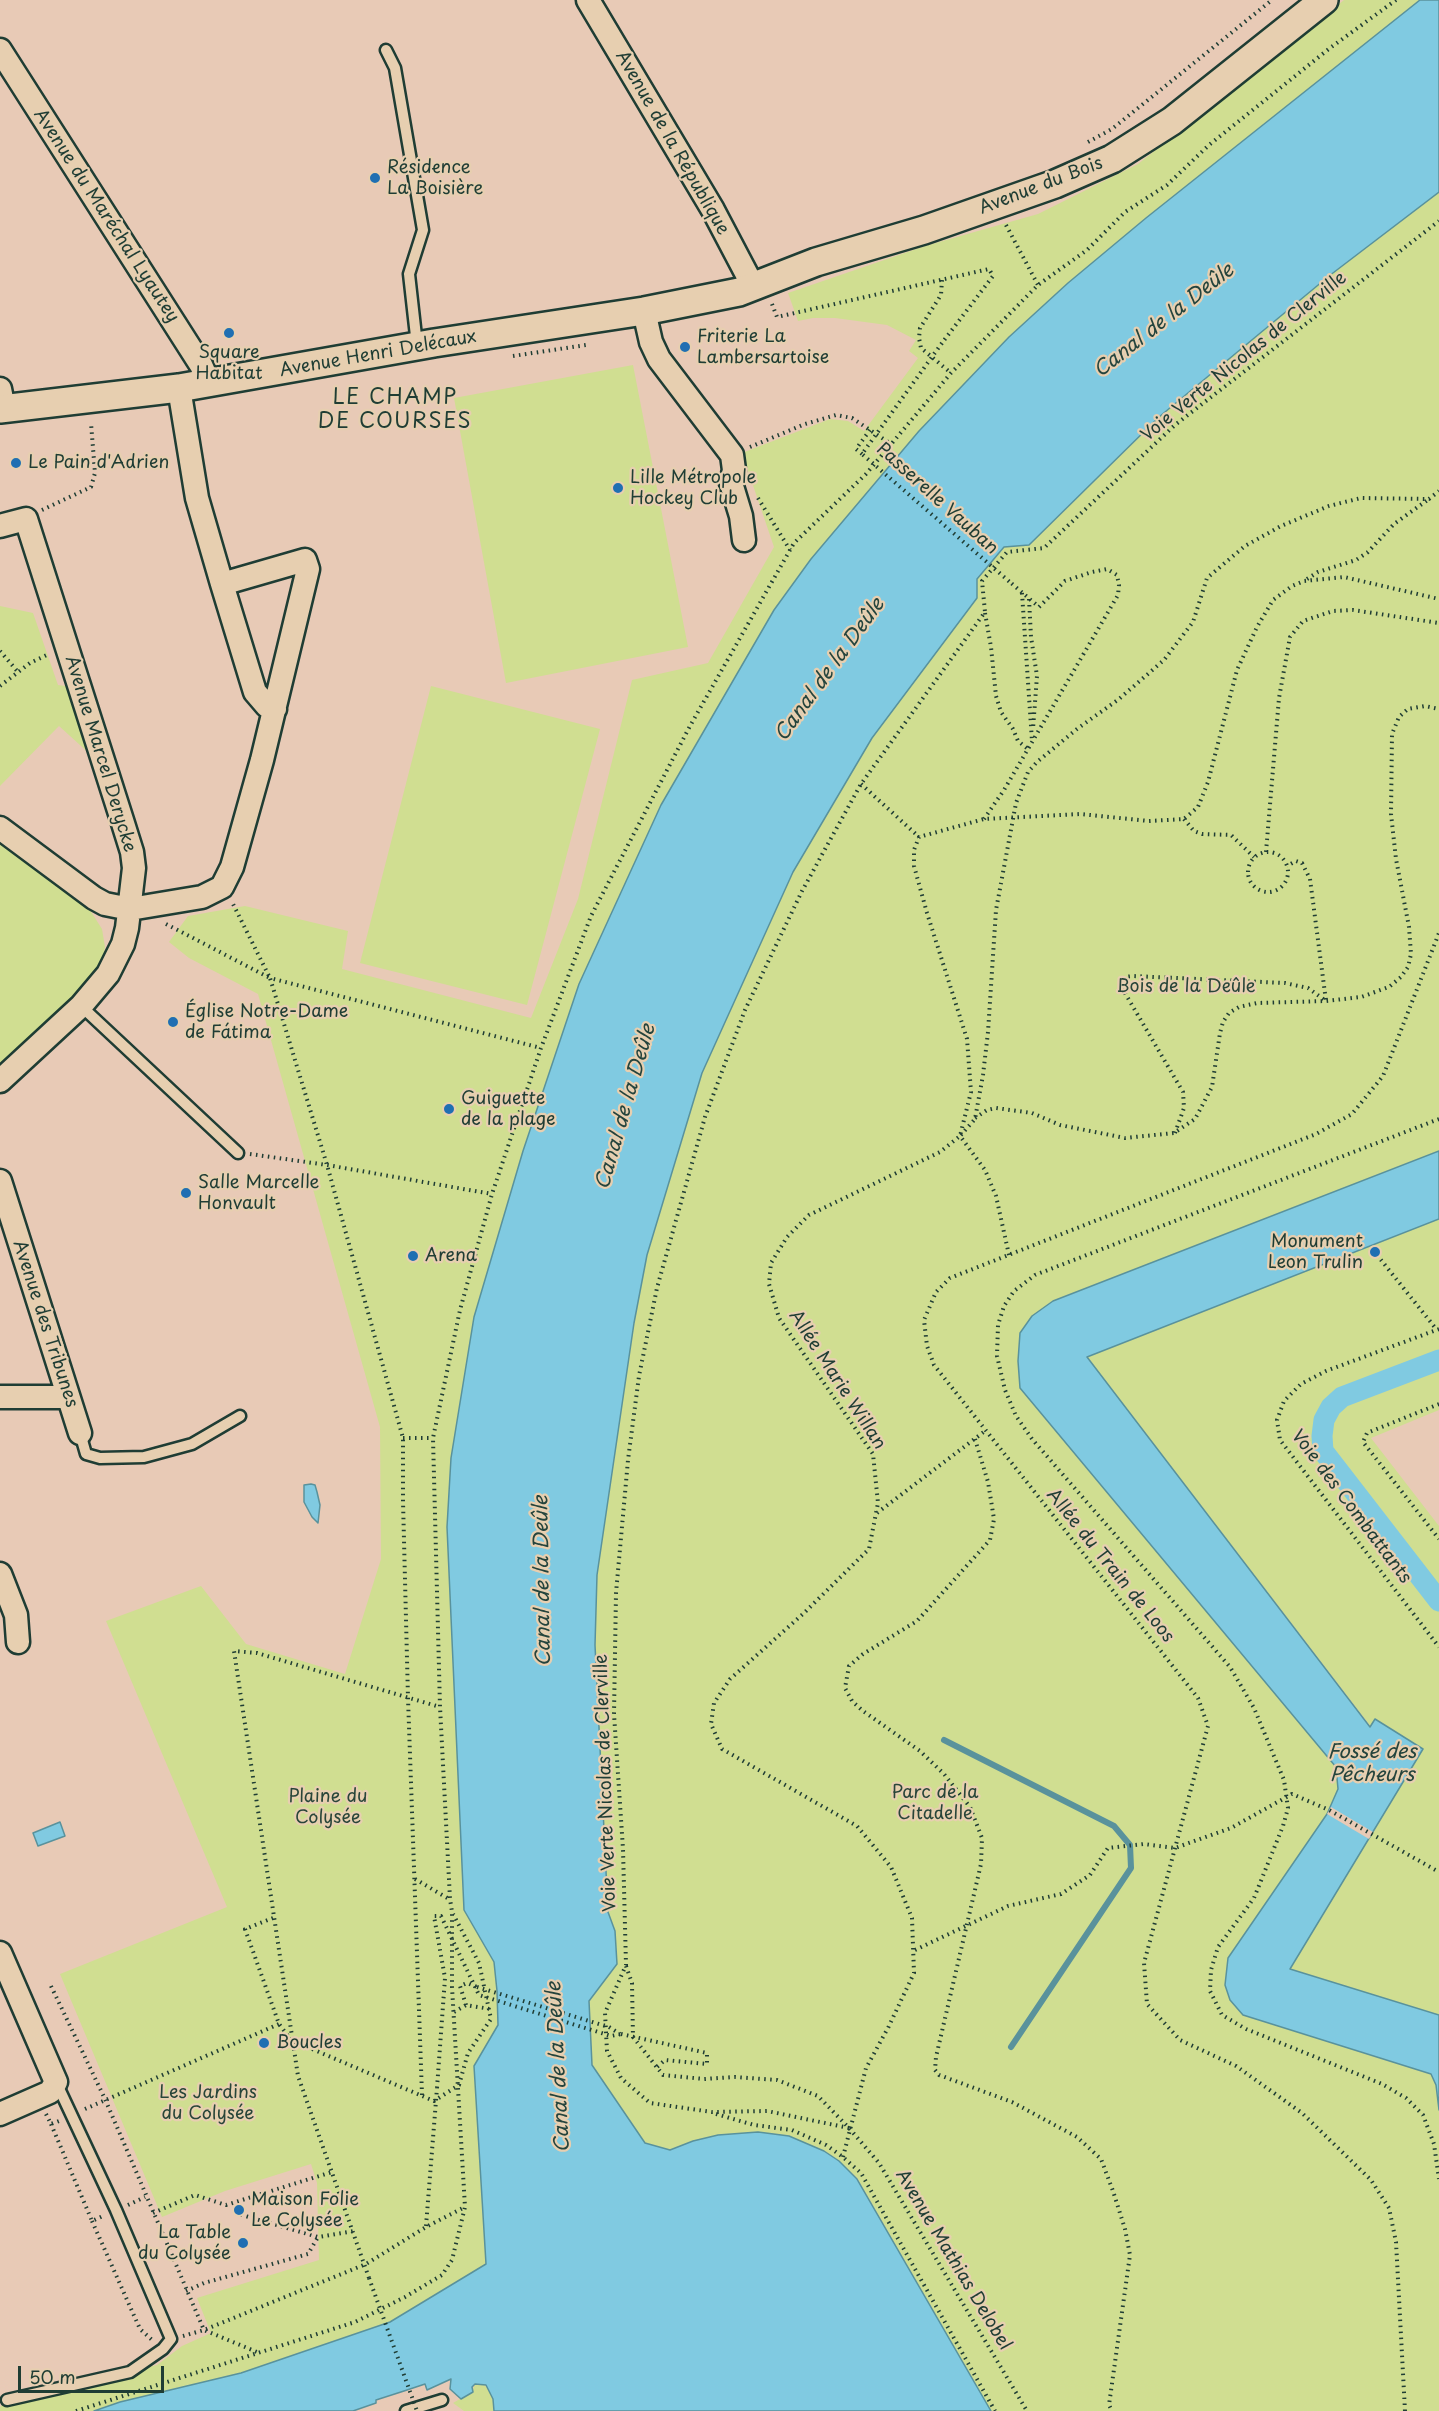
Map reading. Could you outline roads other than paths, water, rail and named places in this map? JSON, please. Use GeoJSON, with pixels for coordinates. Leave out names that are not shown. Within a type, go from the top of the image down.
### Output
{"type":"FeatureCollection","features":[{"type":"Feature","properties":{"kind":"street","name":"Avenue de la République"},"geometry":{"type":"LineString","coordinates":[[588,0],[763,296]]}},
{"type":"Feature","properties":{"kind":"street","name":"Avenue du Bois"},"geometry":{"type":"LineString","coordinates":[[763,296],[816,262],[924,230],[1055,184],[1112,159],[1172,121],[1324,0]]}},
{"type":"Feature","properties":{"kind":"street","name":"Avenue du Maréchal Lyautey"},"geometry":{"type":"LineString","coordinates":[[0,50],[201,365],[209,383]]}},
{"type":"Feature","properties":{"kind":"street","name":"Avenue Henri Delécaux"},"geometry":{"type":"LineString","coordinates":[[1,402],[178,388],[417,346],[716,298],[763,296]]}},
{"type":"Feature","properties":{"kind":"street"},"geometry":{"type":"LineString","coordinates":[[644,311],[651,342],[658,359],[732,455],[734,470],[731,483],[741,516],[744,540]]}},
{"type":"Feature","properties":{"kind":"street"},"geometry":{"type":"LineString","coordinates":[[178,388],[197,498],[222,584],[255,692],[267,706],[275,709]]}},
{"type":"Feature","properties":{"kind":"street","name":"Avenue Marcel Derycke"},"geometry":{"type":"LineString","coordinates":[[0,525],[26,519],[132,852],[133,885],[140,908],[116,959],[99,987],[0,1081]]}},
{"type":"Feature","properties":{"kind":"street"},"geometry":{"type":"LineString","coordinates":[[0,828],[105,904],[140,908],[202,897],[222,886],[232,867],[275,709],[308,575],[307,566],[305,560],[222,584]]}},
{"type":"Feature","properties":{"kind":"street","name":"Avenue des Tribunes"},"geometry":{"type":"LineString","coordinates":[[0,1181],[80,1433]]}},
{"type":"Feature","properties":{"kind":"street"},"geometry":{"type":"LineString","coordinates":[[0,1397],[68,1396]]}},
{"type":"Feature","properties":{"kind":"street"},"geometry":{"type":"LineString","coordinates":[[0,1574],[16,1615],[18,1642]]}},
{"type":"Feature","properties":{"kind":"street"},"geometry":{"type":"LineString","coordinates":[[0,1953],[56,2082],[50,2091],[0,2114]]}},
{"type":"Feature","properties":{"kind":"lane"},"geometry":{"type":"LineString","coordinates":[[386,50],[395,68],[423,230],[409,274],[417,346]]}},
{"type":"Feature","properties":{"kind":"lane"},"geometry":{"type":"LineString","coordinates":[[81,1006],[238,1153]]}},
{"type":"Feature","properties":{"kind":"lane"},"geometry":{"type":"LineString","coordinates":[[80,1433],[86,1454],[100,1458],[144,1457],[192,1444],[240,1416]]}},
{"type":"Feature","properties":{"kind":"lane"},"geometry":{"type":"LineString","coordinates":[[7,2400],[130,2372],[163,2349],[171,2339],[116,2210],[56,2082]]}},
{"type":"Feature","properties":{"kind":"lane"},"geometry":{"type":"LineString","coordinates":[[406,2411],[442,2400]]}},
{"type":"Feature","properties":{"kind":"water","name":"Canal de la Deûle"},"geometry":{"type":"Polygon","coordinates":[[[1420,0],[1439,0],[1439,192],[1329,276],[1159,417],[1029,545],[1004,547],[977,579],[977,598],[872,738],[793,872],[702,1073],[647,1255],[634,1323],[597,1575],[595,1645],[608,1912],[615,1931],[617,1964],[589,2001],[592,2065],[645,2143],[670,2150],[718,2135],[758,2132],[789,2136],[824,2151],[839,2161],[857,2179],[991,2411],[494,2411],[493,2399],[486,2385],[475,2384],[472,2387],[473,2392],[461,2399],[450,2389],[451,2379],[427,2390],[425,2384],[376,2400],[376,2403],[353,2411],[94,2411],[120,2402],[241,2373],[390,2322],[486,2264],[474,2066],[498,2025],[497,1991],[494,1962],[464,1910],[447,1527],[451,1458],[474,1317],[523,1151],[579,984],[661,805],[774,610],[811,559],[919,431],[1009,337],[1068,283],[1420,0]]]}},
{"type":"Feature","properties":{"kind":"water","name":"Fossé des Pêcheurs"},"geometry":{"type":"Polygon","coordinates":[[[1439,1151],[1439,1219],[1087,1357],[1370,1727],[1375,1719],[1423,1749],[1290,1969],[1439,2015],[1439,2110],[1436,2085],[1431,2074],[1243,2015],[1230,2000],[1225,1985],[1228,1958],[1327,1814],[1338,1789],[1336,1767],[1020,1388],[1018,1361],[1020,1333],[1032,1316],[1053,1301],[1439,1151]]]}},
{"type":"Feature","properties":{"kind":"water"},"geometry":{"type":"Polygon","coordinates":[[[304,1485],[315,1485],[320,1505],[318,1523],[304,1502],[304,1485]]]}},
{"type":"Feature","properties":{"kind":"water"},"geometry":{"type":"Polygon","coordinates":[[[60,1822],[65,1836],[38,1846],[33,1833],[60,1822]]]}},
{"type":"Feature","properties":{"kind":"waterway"},"geometry":{"type":"LineString","coordinates":[[1439,1360],[1342,1397],[1331,1407],[1324,1420],[1322,1436],[1323,1451],[1439,1601]]}},
{"type":"Feature","properties":{"kind":"waterway"},"geometry":{"type":"LineString","coordinates":[[944,1740],[1114,1826],[1130,1845],[1131,1868],[1011,2047]]}},
{"type":"Feature","properties":{"kind":"place","name":"Résidence La Boisière"},"geometry":{"type":"Point","coordinates":[375,178]}},
{"type":"Feature","properties":{"kind":"place","name":"Square Habitat"},"geometry":{"type":"Point","coordinates":[229,333]}},
{"type":"Feature","properties":{"kind":"place","name":"Friterie La Lambersartoise"},"geometry":{"type":"Point","coordinates":[685,347]}},
{"type":"Feature","properties":{"kind":"place","name":"Le Pain d'Adrien"},"geometry":{"type":"Point","coordinates":[16,463]}},
{"type":"Feature","properties":{"kind":"place","name":"Lille Métropole Hockey Club"},"geometry":{"type":"Point","coordinates":[618,488]}},
{"type":"Feature","properties":{"kind":"place","name":"Église Notre-Dame de Fátima"},"geometry":{"type":"Point","coordinates":[173,1022]}},
{"type":"Feature","properties":{"kind":"place","name":"Guiguette de la plage"},"geometry":{"type":"Point","coordinates":[449,1109]}},
{"type":"Feature","properties":{"kind":"place","name":"Salle Marcelle Honvault"},"geometry":{"type":"Point","coordinates":[186,1193]}},
{"type":"Feature","properties":{"kind":"place","name":"Monument Leon Trulin"},"geometry":{"type":"Point","coordinates":[1375,1252]}},
{"type":"Feature","properties":{"kind":"place","name":"Arena"},"geometry":{"type":"Point","coordinates":[413,1256]}},
{"type":"Feature","properties":{"kind":"place","name":"Boucles"},"geometry":{"type":"Point","coordinates":[264,2043]}},
{"type":"Feature","properties":{"kind":"place","name":"Maison Folie Le Colysée"},"geometry":{"type":"Point","coordinates":[239,2210]}},
{"type":"Feature","properties":{"kind":"place","name":"La Table du Colysée"},"geometry":{"type":"Point","coordinates":[243,2243]}},
{"type":"Feature","properties":{"kind":"district","name":"LE CHAMP DE COURSES"},"geometry":{"type":"Point","coordinates":[395,410]}},
{"type":"Feature","properties":{"kind":"park label","name":"Bois de la Deûle"},"geometry":{"type":"Point","coordinates":[1186,987]}},
{"type":"Feature","properties":{"kind":"park label","name":"Parc de la Citadelle"},"geometry":{"type":"Point","coordinates":[935,1803]}},
{"type":"Feature","properties":{"kind":"park label","name":"Plaine du Colysée"},"geometry":{"type":"Point","coordinates":[328,1807]}},
{"type":"Feature","properties":{"kind":"park label","name":"Les Jardins du Colysée"},"geometry":{"type":"Point","coordinates":[208,2103]}}]}
